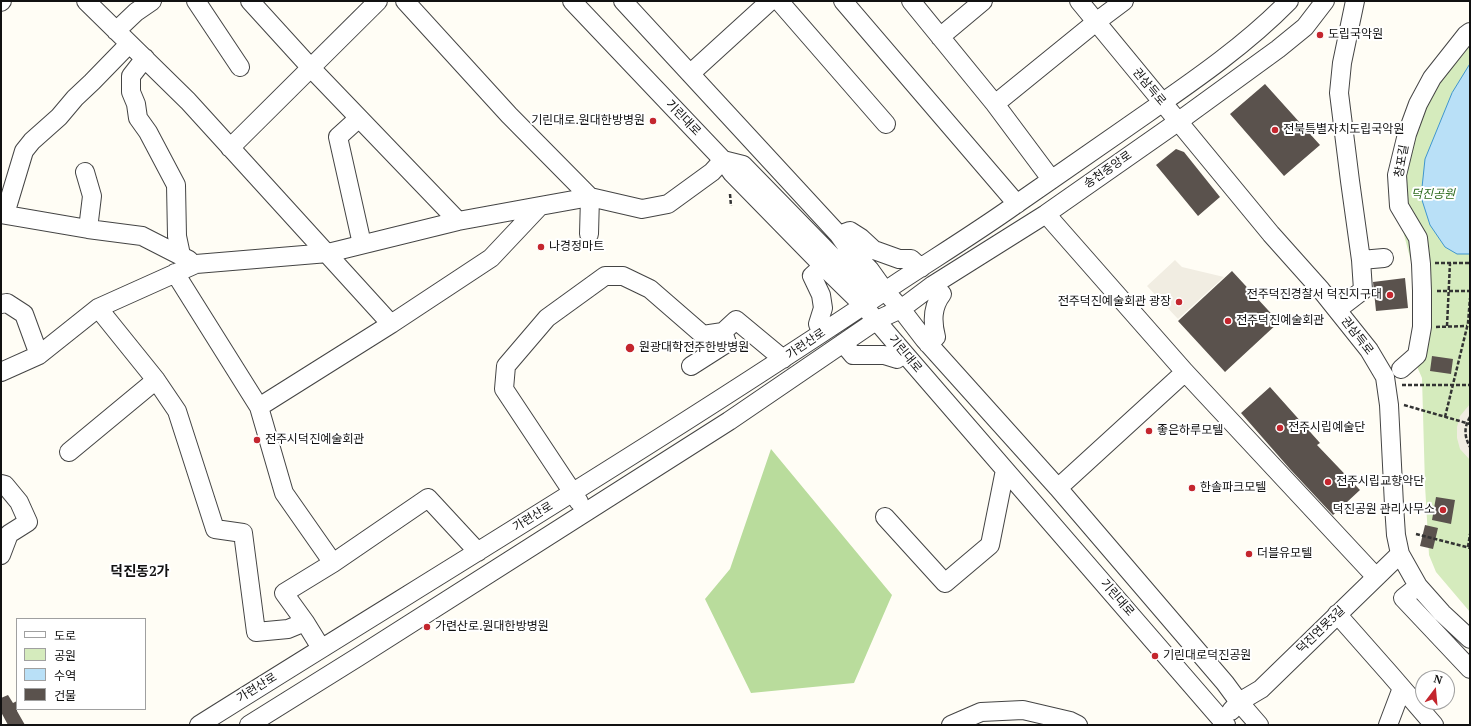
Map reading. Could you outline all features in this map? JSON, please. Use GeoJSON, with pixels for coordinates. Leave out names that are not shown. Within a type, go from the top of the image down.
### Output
{"type":"FeatureCollection","features":[{"type":"Feature","properties":{"kind":"street"},"geometry":{"type":"LineString","coordinates":[[86,1],[188,101],[328,253],[391,324]]}},
{"type":"Feature","properties":{"kind":"street"},"geometry":{"type":"LineString","coordinates":[[116,30],[136,12],[152,1]]}},
{"type":"Feature","properties":{"kind":"street"},"geometry":{"type":"LineString","coordinates":[[196,1],[240,68]]}},
{"type":"Feature","properties":{"kind":"street"},"geometry":{"type":"LineString","coordinates":[[250,1],[311,68],[458,221]]}},
{"type":"Feature","properties":{"kind":"street"},"geometry":{"type":"LineString","coordinates":[[230,148],[378,1]]}},
{"type":"Feature","properties":{"kind":"street"},"geometry":{"type":"LineString","coordinates":[[405,1],[509,115],[590,197],[589,234]]}},
{"type":"Feature","properties":{"kind":"street","name":"기린대로"},"geometry":{"type":"LineString","coordinates":[[572,1],[723,160],[732,173],[823,266],[882,304],[928,344],[1058,488],[1220,677],[1259,725]]}},
{"type":"Feature","properties":{"kind":"street","name":"기린대로"},"geometry":{"type":"LineString","coordinates":[[623,1],[839,234],[846,245],[870,270],[882,304],[904,353],[1222,724],[1239,702]]}},
{"type":"Feature","properties":{"kind":"street"},"geometry":{"type":"LineString","coordinates":[[691,73],[770,1]]}},
{"type":"Feature","properties":{"kind":"street"},"geometry":{"type":"LineString","coordinates":[[779,1],[886,124]]}},
{"type":"Feature","properties":{"kind":"street"},"geometry":{"type":"LineString","coordinates":[[844,1],[1017,204]]}},
{"type":"Feature","properties":{"kind":"street"},"geometry":{"type":"LineString","coordinates":[[911,1],[995,104],[1051,179]]}},
{"type":"Feature","properties":{"kind":"street"},"geometry":{"type":"LineString","coordinates":[[940,37],[983,1]]}},
{"type":"Feature","properties":{"kind":"street","name":"권삼득로"},"geometry":{"type":"LineString","coordinates":[[1079,1],[1179,121],[1270,234],[1370,350],[1385,377],[1389,405],[1396,535],[1400,554],[1410,568],[1418,586],[1442,613],[1470,639]]}},
{"type":"Feature","properties":{"kind":"street"},"geometry":{"type":"LineString","coordinates":[[995,104],[1124,1]]}},
{"type":"Feature","properties":{"kind":"street","name":"송천중앙로"},"geometry":{"type":"LineString","coordinates":[[882,304],[921,268],[1017,204],[1191,83],[1271,19],[1289,1]]}},
{"type":"Feature","properties":{"kind":"street","name":"송천중앙로"},"geometry":{"type":"LineString","coordinates":[[882,304],[933,285],[1046,214],[1179,121],[1278,49],[1305,27],[1325,1]]}},
{"type":"Feature","properties":{"kind":"street"},"geometry":{"type":"LineString","coordinates":[[1337,310],[1363,290],[1361,260],[1340,93],[1342,63],[1355,1]]}},
{"type":"Feature","properties":{"kind":"street","name":"창포길"},"geometry":{"type":"LineString","coordinates":[[1402,377],[1417,355],[1422,327],[1422,264],[1418,238],[1399,206],[1397,175],[1407,134],[1418,104],[1432,78],[1470,32]]}},
{"type":"Feature","properties":{"kind":"street"},"geometry":{"type":"LineString","coordinates":[[129,44],[75,98],[59,117],[32,141],[24,151],[3,214],[142,236],[189,260],[328,253],[458,221],[590,197],[642,209],[668,204],[712,172],[723,160],[743,165],[882,304],[997,226],[1000,215]]}},
{"type":"Feature","properties":{"kind":"street"},"geometry":{"type":"LineString","coordinates":[[145,58],[131,76],[131,92],[136,104],[138,118],[148,132],[176,185],[177,236],[189,260]]}},
{"type":"Feature","properties":{"kind":"street"},"geometry":{"type":"LineString","coordinates":[[359,118],[338,137],[362,244]]}},
{"type":"Feature","properties":{"kind":"street"},"geometry":{"type":"LineString","coordinates":[[85,172],[92,196],[88,228]]}},
{"type":"Feature","properties":{"kind":"street"},"geometry":{"type":"LineString","coordinates":[[259,407],[492,258],[540,206]]}},
{"type":"Feature","properties":{"kind":"street"},"geometry":{"type":"LineString","coordinates":[[1046,214],[1185,372],[1376,577]]}},
{"type":"Feature","properties":{"kind":"street"},"geometry":{"type":"LineString","coordinates":[[839,234],[850,231],[861,238],[874,250],[898,258],[911,259],[921,268]]}},
{"type":"Feature","properties":{"kind":"street"},"geometry":{"type":"LineString","coordinates":[[1361,260],[1384,258]]}},
{"type":"Feature","properties":{"kind":"street"},"geometry":{"type":"LineString","coordinates":[[1,372],[39,355],[98,308],[175,273],[189,260]]}},
{"type":"Feature","properties":{"kind":"street"},"geometry":{"type":"LineString","coordinates":[[822,333],[818,324],[823,308],[820,294],[812,276],[823,266]]}},
{"type":"Feature","properties":{"kind":"street"},"geometry":{"type":"LineString","coordinates":[[175,273],[259,407],[284,493],[333,563]]}},
{"type":"Feature","properties":{"kind":"street"},"geometry":{"type":"LineString","coordinates":[[587,512],[504,389],[506,366],[547,318],[605,276],[623,276],[650,289],[703,335],[723,332],[736,320],[783,360]]}},
{"type":"Feature","properties":{"kind":"street"},"geometry":{"type":"LineString","coordinates":[[928,344],[936,336],[932,323],[934,310],[942,294],[933,285]]}},
{"type":"Feature","properties":{"kind":"street"},"geometry":{"type":"LineString","coordinates":[[1,304],[7,303],[24,314],[39,355]]}},
{"type":"Feature","properties":{"kind":"street","name":"가련산로"},"geometry":{"type":"LineString","coordinates":[[199,725],[478,552],[783,360],[822,333],[882,304]]}},
{"type":"Feature","properties":{"kind":"street","name":"가련산로"},"geometry":{"type":"LineString","coordinates":[[249,725],[730,421],[843,343],[882,304]]}},
{"type":"Feature","properties":{"kind":"street"},"geometry":{"type":"LineString","coordinates":[[98,308],[156,380],[177,411],[215,529],[243,533],[256,632],[288,629],[305,622]]}},
{"type":"Feature","properties":{"kind":"street"},"geometry":{"type":"LineString","coordinates":[[692,366],[727,343],[723,332]]}},
{"type":"Feature","properties":{"kind":"street"},"geometry":{"type":"LineString","coordinates":[[843,343],[853,355],[884,355],[897,359],[904,353]]}},
{"type":"Feature","properties":{"kind":"street"},"geometry":{"type":"LineString","coordinates":[[1058,488],[1185,372]]}},
{"type":"Feature","properties":{"kind":"street"},"geometry":{"type":"LineString","coordinates":[[69,452],[156,380]]}},
{"type":"Feature","properties":{"kind":"street"},"geometry":{"type":"LineString","coordinates":[[885,517],[945,583],[990,545],[1005,470]]}},
{"type":"Feature","properties":{"kind":"street"},"geometry":{"type":"LineString","coordinates":[[1,484],[5,485],[20,502],[28,522],[9,534],[1,555]]}},
{"type":"Feature","properties":{"kind":"street"},"geometry":{"type":"LineString","coordinates":[[321,648],[305,622],[284,593],[333,563],[428,498],[478,552]]}},
{"type":"Feature","properties":{"kind":"street","name":"덕진연못3길"},"geometry":{"type":"LineString","coordinates":[[1239,702],[1260,689],[1400,554]]}},
{"type":"Feature","properties":{"kind":"street"},"geometry":{"type":"LineString","coordinates":[[1418,586],[1403,598],[1470,669]]}},
{"type":"Feature","properties":{"kind":"street"},"geometry":{"type":"LineString","coordinates":[[1337,614],[1434,725]]}},
{"type":"Feature","properties":{"kind":"street"},"geometry":{"type":"LineString","coordinates":[[1388,725],[1402,688]]}},
{"type":"Feature","properties":{"kind":"street"},"geometry":{"type":"LineString","coordinates":[[951,725],[981,712],[1023,710],[1070,721],[1078,725]]}},
{"type":"Feature","properties":{"kind":"path"},"geometry":{"type":"LineString","coordinates":[[1447,326],[1450,263]]}},
{"type":"Feature","properties":{"kind":"path"},"geometry":{"type":"LineString","coordinates":[[1422,264],[1470,263]]}},
{"type":"Feature","properties":{"kind":"path"},"geometry":{"type":"LineString","coordinates":[[1422,292],[1470,291]]}},
{"type":"Feature","properties":{"kind":"path"},"geometry":{"type":"LineString","coordinates":[[1445,417],[1467,326],[1470,298]]}},
{"type":"Feature","properties":{"kind":"path"},"geometry":{"type":"LineString","coordinates":[[1422,327],[1467,326]]}},
{"type":"Feature","properties":{"kind":"path"},"geometry":{"type":"LineString","coordinates":[[1402,377],[1452,385],[1470,385]]}},
{"type":"Feature","properties":{"kind":"path"},"geometry":{"type":"LineString","coordinates":[[1404,404],[1470,424]]}},
{"type":"Feature","properties":{"kind":"path"},"geometry":{"type":"LineString","coordinates":[[1470,416],[1466,423],[1465,432],[1466,440],[1470,447]]}},
{"type":"Feature","properties":{"kind":"path"},"geometry":{"type":"LineString","coordinates":[[1416,534],[1469,547],[1470,534]]}},
{"type":"Feature","properties":{"kind":"green space","name":"덕진공원"},"geometry":{"type":"Polygon","coordinates":[[[1470,28],[1470,612],[1436,572],[1429,555],[1425,485],[1422,378],[1412,355],[1418,327],[1413,269],[1396,204],[1402,140],[1470,28]]]}},
{"type":"Feature","properties":{"kind":"green space"},"geometry":{"type":"Polygon","coordinates":[[[771,449],[892,595],[854,683],[751,693],[705,599],[730,569],[771,449]]]}},
{"type":"Feature","properties":{"kind":"shaded area","name":"전주덕진예술회관 광장"},"geometry":{"type":"Polygon","coordinates":[[[1175,260],[1182,267],[1224,277],[1178,319],[1147,286],[1175,260]]]}},
{"type":"Feature","properties":{"kind":"shaded area"},"geometry":{"type":"Polygon","coordinates":[[[1470,404],[1470,460],[1460,449],[1457,438],[1457,427],[1460,416],[1470,404]]]}},
{"type":"Feature","properties":{"kind":"water"},"geometry":{"type":"Polygon","coordinates":[[[1470,64],[1470,254],[1457,254],[1445,247],[1430,225],[1421,197],[1425,159],[1452,93],[1470,64]]]}},
{"type":"Feature","properties":{"kind":"building","name":"전북특별자치도립국악원"},"geometry":{"type":"Polygon","coordinates":[[[1265,84],[1320,145],[1284,176],[1230,114],[1265,84]]]}},
{"type":"Feature","properties":{"kind":"building"},"geometry":{"type":"Polygon","coordinates":[[[1176,149],[1184,152],[1220,197],[1198,216],[1156,165],[1176,149]]]}},
{"type":"Feature","properties":{"kind":"building","name":"전주덕진예술회관"},"geometry":{"type":"Polygon","coordinates":[[[1232,271],[1279,322],[1225,372],[1178,321],[1232,271]]]}},
{"type":"Feature","properties":{"kind":"building","name":"전주덕진경찰서 덕진지구대"},"geometry":{"type":"Polygon","coordinates":[[[1405,278],[1408,308],[1376,311],[1373,282],[1405,278]]]}},
{"type":"Feature","properties":{"kind":"building"},"geometry":{"type":"Polygon","coordinates":[[[1432,356],[1453,359],[1451,374],[1430,371],[1432,356]]]}},
{"type":"Feature","properties":{"kind":"building"},"geometry":{"type":"Polygon","coordinates":[[[1270,387],[1320,443],[1317,445],[1360,490],[1333,515],[1241,413],[1270,387]]]}},
{"type":"Feature","properties":{"kind":"building","name":"덕진공원 관리사무소"},"geometry":{"type":"Polygon","coordinates":[[[1436,497],[1455,500],[1451,524],[1432,520],[1436,497]]]}},
{"type":"Feature","properties":{"kind":"building"},"geometry":{"type":"Polygon","coordinates":[[[1425,525],[1438,528],[1433,549],[1420,546],[1425,525]]]}},
{"type":"Feature","properties":{"kind":"building"},"geometry":{"type":"Polygon","coordinates":[[[8,695],[13,703],[16,702],[16,710],[25,725],[8,725],[1,712],[1,698],[8,695]]]}},
{"type":"Feature","properties":{"kind":"place","name":"도립국악원"},"geometry":{"type":"Point","coordinates":[1320,35]}},
{"type":"Feature","properties":{"kind":"place","name":"기린대로.원대한방병원"},"geometry":{"type":"Point","coordinates":[653,121]}},
{"type":"Feature","properties":{"kind":"place","name":"전북특별자치도립국악원"},"geometry":{"type":"Point","coordinates":[1275,130]}},
{"type":"Feature","properties":{"kind":"place","name":"나경정마트"},"geometry":{"type":"Point","coordinates":[541,247]}},
{"type":"Feature","properties":{"kind":"place","name":"전주덕진경찰서 덕진지구대"},"geometry":{"type":"Point","coordinates":[1390,295]}},
{"type":"Feature","properties":{"kind":"place","name":"전주덕진예술회관 광장"},"geometry":{"type":"Point","coordinates":[1179,302]}},
{"type":"Feature","properties":{"kind":"place","name":"전주덕진예술회관"},"geometry":{"type":"Point","coordinates":[1228,321]}},
{"type":"Feature","properties":{"kind":"place","name":"원광대학전주한방병원"},"geometry":{"type":"Point","coordinates":[630,348]}},
{"type":"Feature","properties":{"kind":"place","name":"전주시립예술단"},"geometry":{"type":"Point","coordinates":[1280,428]}},
{"type":"Feature","properties":{"kind":"place","name":"좋은하루모텔"},"geometry":{"type":"Point","coordinates":[1149,431]}},
{"type":"Feature","properties":{"kind":"place","name":"전주시덕진예술회관"},"geometry":{"type":"Point","coordinates":[257,440]}},
{"type":"Feature","properties":{"kind":"place","name":"전주시립교향악단"},"geometry":{"type":"Point","coordinates":[1328,482]}},
{"type":"Feature","properties":{"kind":"place","name":"한솔파크모텔"},"geometry":{"type":"Point","coordinates":[1192,488]}},
{"type":"Feature","properties":{"kind":"place","name":"덕진공원 관리사무소"},"geometry":{"type":"Point","coordinates":[1443,510]}},
{"type":"Feature","properties":{"kind":"place","name":"더블유모텔"},"geometry":{"type":"Point","coordinates":[1249,554]}},
{"type":"Feature","properties":{"kind":"place","name":"가련산로.원대한방병원"},"geometry":{"type":"Point","coordinates":[427,627]}},
{"type":"Feature","properties":{"kind":"place","name":"기린대로덕진공원"},"geometry":{"type":"Point","coordinates":[1155,656]}},
{"type":"Feature","properties":{"kind":"district","name":"덕진동2가"},"geometry":{"type":"Point","coordinates":[140,572]}}]}
